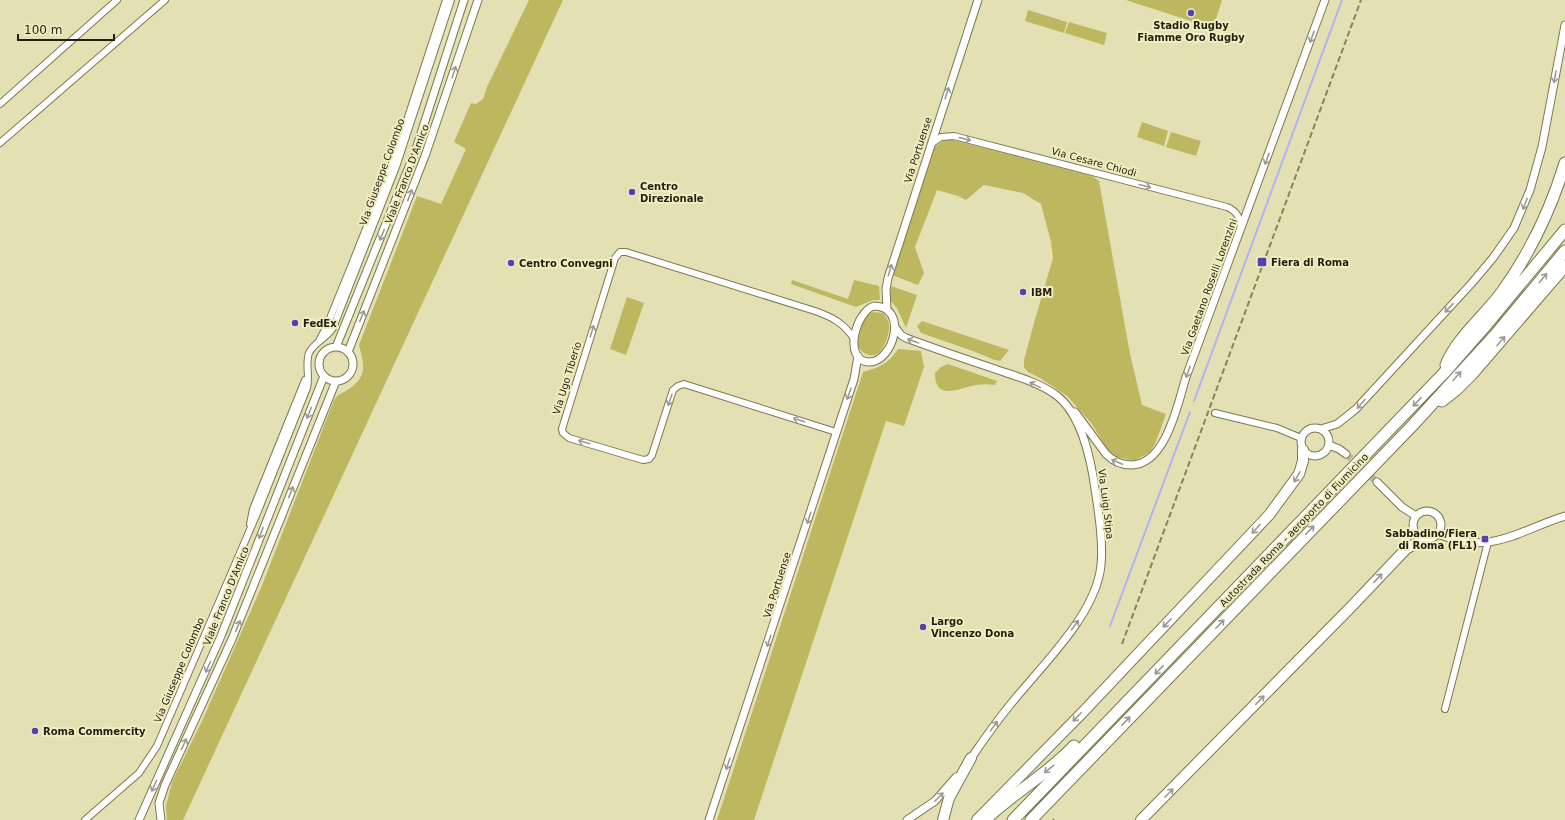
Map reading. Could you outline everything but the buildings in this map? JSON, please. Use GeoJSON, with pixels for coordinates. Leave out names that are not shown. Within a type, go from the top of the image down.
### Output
{"type":"FeatureCollection","features":[{"type":"Feature","properties":{"kind":"highway"},"geometry":{"type":"LineString","coordinates":[[1444,373],[1445,366],[1453,352],[1501,293],[1531,245],[1550,206],[1565,163]]}},
{"type":"Feature","properties":{"kind":"highway","name":"Autostrada Roma - aeroporto di Fiumicino"},"geometry":{"type":"LineString","coordinates":[[1013,820],[1444,373],[1565,230]]}},
{"type":"Feature","properties":{"kind":"highway","name":"Autostrada Roma - aeroporto di Fiumicino"},"geometry":{"type":"LineString","coordinates":[[1031,820],[1412,426],[1496,334],[1565,251]]}},
{"type":"Feature","properties":{"kind":"highway"},"geometry":{"type":"LineString","coordinates":[[1412,426],[1456,390],[1473,373],[1565,266]]}},
{"type":"Feature","properties":{"kind":"highway"},"geometry":{"type":"LineString","coordinates":[[977,820],[1094,700],[1269,515],[1299,474],[1303,461],[1303,450]]}},
{"type":"Feature","properties":{"kind":"highway"},"geometry":{"type":"LineString","coordinates":[[1141,820],[1352,607],[1406,549],[1424,539]]}},
{"type":"Feature","properties":{"kind":"highway"},"geometry":{"type":"LineString","coordinates":[[985,820],[996,809],[1059,760],[1093,727],[1141,688]]}},
{"type":"Feature","properties":{"kind":"highway"},"geometry":{"type":"LineString","coordinates":[[943,820],[949,798],[971,758]]}},
{"type":"Feature","properties":{"kind":"street"},"geometry":{"type":"LineString","coordinates":[[0,104],[117,0]]}},
{"type":"Feature","properties":{"kind":"street"},"geometry":{"type":"LineString","coordinates":[[0,144],[165,0]]}},
{"type":"Feature","properties":{"kind":"street","name":"Via Giuseppe Colombo"},"geometry":{"type":"LineString","coordinates":[[85,820],[137,775],[154,751],[180,695],[307,388],[309,379],[309,356],[326,328],[396,152],[446,0]]}},
{"type":"Feature","properties":{"kind":"street","name":"Via Giuseppe Colombo"},"geometry":{"type":"LineString","coordinates":[[317,343],[332,329],[373,225],[406,137],[451,0]]}},
{"type":"Feature","properties":{"kind":"street","name":"Viale Franco D'Amico"},"geometry":{"type":"LineString","coordinates":[[336,347],[415,152],[464,0]]}},
{"type":"Feature","properties":{"kind":"street","name":"Viale Franco D'Amico"},"geometry":{"type":"LineString","coordinates":[[348,352],[426,156],[478,0]]}},
{"type":"Feature","properties":{"kind":"street","name":"Via Portuense"},"geometry":{"type":"LineString","coordinates":[[887,309],[886,287],[888,278],[978,0]]}},
{"type":"Feature","properties":{"kind":"street","name":"Via Gaetano Roselli Lorenzini"},"geometry":{"type":"LineString","coordinates":[[1056,395],[1073,409],[1102,450],[1113,460],[1124,464],[1136,465],[1151,458],[1157,452],[1166,437],[1178,405],[1189,370],[1325,0]]}},
{"type":"Feature","properties":{"kind":"street"},"geometry":{"type":"LineString","coordinates":[[1321,429],[1328,436],[1329,445],[1324,453],[1315,457],[1306,454],[1300,442],[1307,430],[1330,427],[1340,422],[1356,410],[1471,284],[1512,232],[1528,194],[1542,147],[1565,25]]}},
{"type":"Feature","properties":{"kind":"street","name":"Via Cesare Chiodi"},"geometry":{"type":"LineString","coordinates":[[930,145],[940,137],[952,136],[1226,207],[1234,210],[1241,230]]}},
{"type":"Feature","properties":{"kind":"street","name":"Via Ugo Tiberio"},"geometry":{"type":"LineString","coordinates":[[836,432],[684,384],[673,390],[652,455],[647,459],[569,438],[563,433],[562,429],[615,258],[620,252],[626,252],[822,314],[842,324],[854,339]]}},
{"type":"Feature","properties":{"kind":"street"},"geometry":{"type":"LineString","coordinates":[[874,306],[887,309],[893,317],[895,327],[889,348],[883,356],[868,362],[858,356],[854,348],[854,339],[865,311],[874,306]]}},
{"type":"Feature","properties":{"kind":"street","name":"Via Luigi Stipa"},"geometry":{"type":"LineString","coordinates":[[895,327],[901,335],[906,338],[1023,379],[1056,395],[1075,419],[1086,447],[1098,508],[1102,564],[1092,599],[1078,621],[1006,710],[971,758],[940,796],[929,806],[907,820]]}},
{"type":"Feature","properties":{"kind":"street"},"geometry":{"type":"LineString","coordinates":[[336,347],[344,349],[348,352],[351,356],[353,368],[347,378],[336,381],[327,379],[320,372],[319,360],[325,351],[336,347]]}},
{"type":"Feature","properties":{"kind":"street","name":"Via Portuense"},"geometry":{"type":"LineString","coordinates":[[709,820],[805,533],[854,379],[858,356]]}},
{"type":"Feature","properties":{"kind":"street","name":"Viale Franco D'Amico"},"geometry":{"type":"LineString","coordinates":[[139,820],[221,636],[324,376]]}},
{"type":"Feature","properties":{"kind":"street"},"geometry":{"type":"LineString","coordinates":[[161,820],[159,803],[165,784],[234,634],[336,381]]}},
{"type":"Feature","properties":{"kind":"street"},"geometry":{"type":"LineString","coordinates":[[1215,413],[1272,427],[1301,438]]}},
{"type":"Feature","properties":{"kind":"street"},"geometry":{"type":"LineString","coordinates":[[1329,445],[1339,448],[1346,454]]}},
{"type":"Feature","properties":{"kind":"street"},"geometry":{"type":"LineString","coordinates":[[1377,482],[1402,507],[1416,516]]}},
{"type":"Feature","properties":{"kind":"street"},"geometry":{"type":"LineString","coordinates":[[1428,510],[1436,514],[1441,521],[1441,530],[1438,534],[1432,539],[1424,539],[1416,534],[1413,525],[1416,516],[1423,511],[1428,510]]}},
{"type":"Feature","properties":{"kind":"street"},"geometry":{"type":"LineString","coordinates":[[1438,534],[1460,541],[1488,542],[1512,538],[1565,516]]}},
{"type":"Feature","properties":{"kind":"street"},"geometry":{"type":"LineString","coordinates":[[1445,709],[1488,542]]}},
{"type":"Feature","properties":{"kind":"shaded area"},"geometry":{"type":"Polygon","coordinates":[[[529,0],[563,0],[183,820],[167,820],[166,806],[172,782],[202,721],[261,588],[334,400],[355,384],[362,374],[363,364],[359,345],[417,196],[441,204],[466,149],[454,142],[471,103],[476,104],[483,99],[487,87],[529,0]]]}},
{"type":"Feature","properties":{"kind":"shaded area","name":"Stadio Rugby Fiamme Oro Rugby"},"geometry":{"type":"Polygon","coordinates":[[[1126,0],[1222,0],[1214,25],[1206,26],[1126,0]]]}},
{"type":"Feature","properties":{"kind":"shaded area"},"geometry":{"type":"Polygon","coordinates":[[[1028,10],[1067,22],[1064,33],[1025,21],[1028,10]]]}},
{"type":"Feature","properties":{"kind":"shaded area"},"geometry":{"type":"Polygon","coordinates":[[[1069,22],[1107,33],[1104,45],[1065,33],[1069,22]]]}},
{"type":"Feature","properties":{"kind":"shaded area"},"geometry":{"type":"Polygon","coordinates":[[[1142,122],[1168,131],[1164,146],[1137,137],[1142,122]]]}},
{"type":"Feature","properties":{"kind":"shaded area"},"geometry":{"type":"Polygon","coordinates":[[[1171,132],[1201,141],[1196,156],[1166,147],[1171,132]]]}},
{"type":"Feature","properties":{"kind":"shaded area"},"geometry":{"type":"Polygon","coordinates":[[[949,139],[1092,176],[1099,181],[1130,354],[1142,405],[1166,414],[1155,444],[1150,452],[1136,460],[1115,456],[1107,449],[1092,424],[1067,396],[1028,372],[1024,367],[1024,360],[1053,258],[1051,242],[1041,204],[1023,193],[984,185],[966,200],[937,190],[915,247],[924,273],[918,285],[892,275],[935,147],[943,141],[949,139]]]}},
{"type":"Feature","properties":{"kind":"shaded area"},"geometry":{"type":"Polygon","coordinates":[[[792,280],[848,299],[854,280],[879,286],[880,300],[873,300],[856,307],[791,284],[792,280]]]}},
{"type":"Feature","properties":{"kind":"shaded area"},"geometry":{"type":"Polygon","coordinates":[[[891,286],[917,295],[906,328],[897,308],[889,299],[891,286]]]}},
{"type":"Feature","properties":{"kind":"shaded area"},"geometry":{"type":"Polygon","coordinates":[[[627,297],[644,303],[626,355],[610,349],[627,297]]]}},
{"type":"Feature","properties":{"kind":"shaded area"},"geometry":{"type":"Polygon","coordinates":[[[873,312],[883,313],[888,320],[889,329],[883,348],[877,354],[868,355],[860,350],[858,342],[864,320],[873,312]]]}},
{"type":"Feature","properties":{"kind":"shaded area"},"geometry":{"type":"Polygon","coordinates":[[[922,321],[1009,350],[1000,361],[995,360],[921,333],[917,326],[922,321]]]}},
{"type":"Feature","properties":{"kind":"shaded area"},"geometry":{"type":"Polygon","coordinates":[[[898,349],[921,351],[924,367],[904,426],[886,421],[754,820],[717,820],[863,372],[887,362],[898,349]]]}},
{"type":"Feature","properties":{"kind":"shaded area"},"geometry":{"type":"Polygon","coordinates":[[[948,364],[997,381],[995,385],[988,384],[950,391],[944,390],[939,388],[936,382],[935,373],[941,367],[948,364]]]}},
{"type":"Feature","properties":{"kind":"waterway"},"geometry":{"type":"LineString","coordinates":[[1194,401],[1342,0]]}},
{"type":"Feature","properties":{"kind":"waterway"},"geometry":{"type":"LineString","coordinates":[[1110,626],[1190,412]]}},
{"type":"Feature","properties":{"kind":"tunnel"},"geometry":{"type":"LineString","coordinates":[[1346,454],[1377,482]]}},
{"type":"Feature","properties":{"kind":"railway"},"geometry":{"type":"LineString","coordinates":[[1122,644],[1361,0]]}},
{"type":"Feature","properties":{"kind":"place","name":"Stadio Rugby Fiamme Oro Rugby"},"geometry":{"type":"Point","coordinates":[1191,13]}},
{"type":"Feature","properties":{"kind":"place","name":"Centro Direzionale"},"geometry":{"type":"Point","coordinates":[632,192]}},
{"type":"Feature","properties":{"kind":"place","name":"Fiera di Roma"},"geometry":{"type":"Point","coordinates":[1262,262]}},
{"type":"Feature","properties":{"kind":"place","name":"Centro Convegni"},"geometry":{"type":"Point","coordinates":[511,263]}},
{"type":"Feature","properties":{"kind":"place","name":"IBM"},"geometry":{"type":"Point","coordinates":[1023,292]}},
{"type":"Feature","properties":{"kind":"place","name":"FedEx"},"geometry":{"type":"Point","coordinates":[295,323]}},
{"type":"Feature","properties":{"kind":"place","name":"Sabbadino/Fiera di Roma (FL1)"},"geometry":{"type":"Point","coordinates":[1485,539]}},
{"type":"Feature","properties":{"kind":"place","name":"Largo Vincenzo Dona"},"geometry":{"type":"Point","coordinates":[923,627]}},
{"type":"Feature","properties":{"kind":"place","name":"Roma Commercity"},"geometry":{"type":"Point","coordinates":[35,731]}}]}
